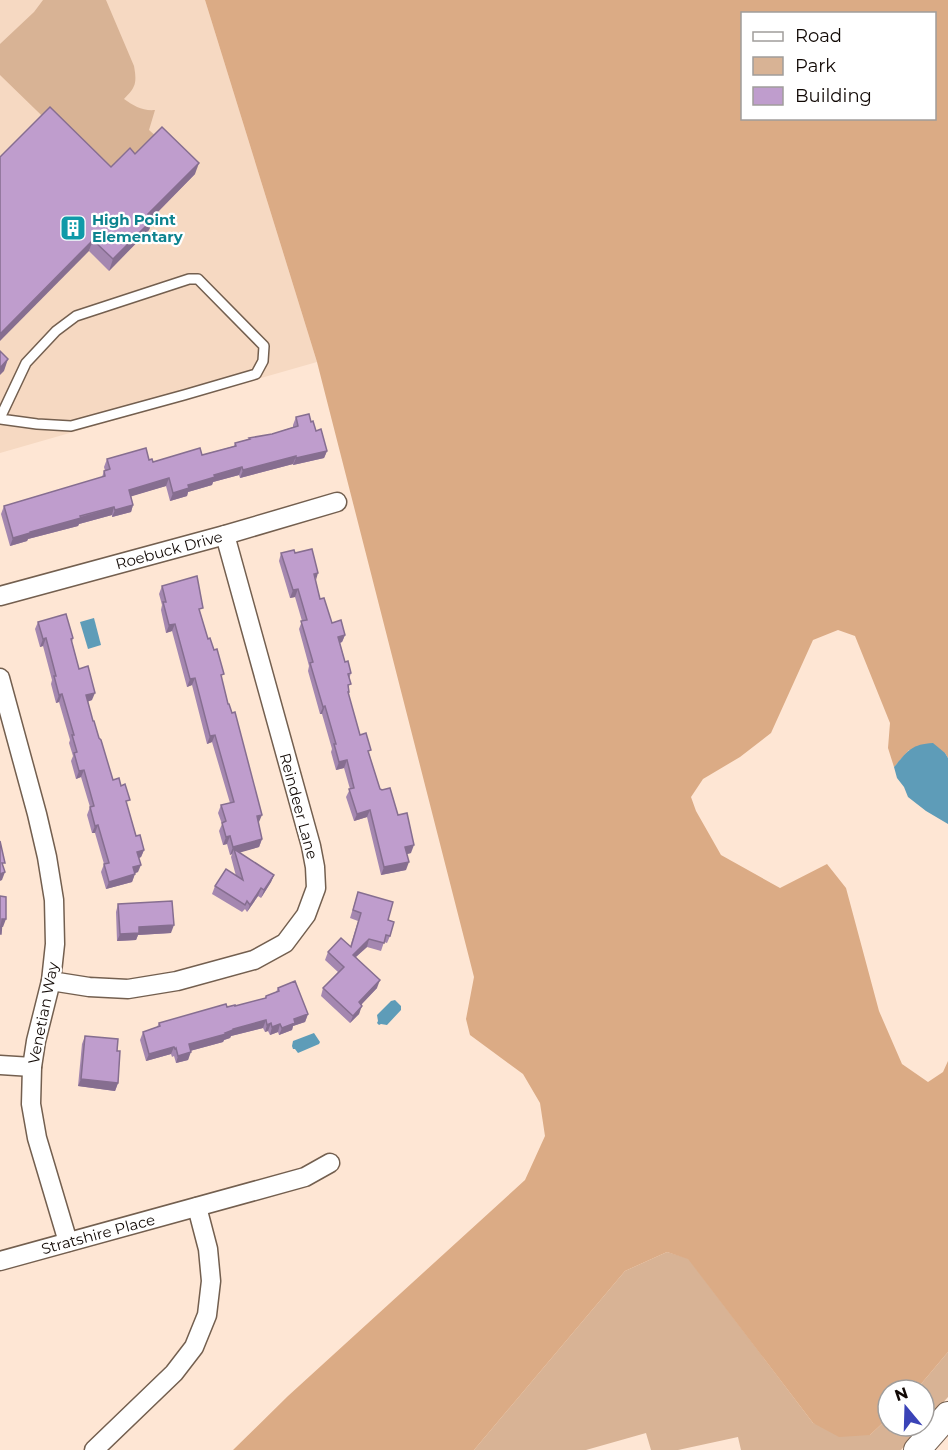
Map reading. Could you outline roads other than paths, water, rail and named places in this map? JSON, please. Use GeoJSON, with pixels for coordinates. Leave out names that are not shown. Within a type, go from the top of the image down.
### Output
{"type":"FeatureCollection","features":[{"type":"Feature","properties":{"kind":"main road"},"geometry":{"type":"LineString","coordinates":[[917,1450],[948,1415]]}},
{"type":"Feature","properties":{"kind":"street","name":"Roebuck Drive"},"geometry":{"type":"LineString","coordinates":[[0,596],[337,502]]}},
{"type":"Feature","properties":{"kind":"street","name":"Reindeer Lane"},"geometry":{"type":"LineString","coordinates":[[51,981],[88,987],[128,989],[177,981],[254,960],[285,943],[306,915],[316,888],[311,846],[225,535]]}},
{"type":"Feature","properties":{"kind":"street","name":"Venetian Way"},"geometry":{"type":"LineString","coordinates":[[0,678],[37,814],[54,900],[55,944],[51,981],[36,1041],[32,1067],[31,1104],[37,1138],[69,1242]]}},
{"type":"Feature","properties":{"kind":"street"},"geometry":{"type":"LineString","coordinates":[[0,1065],[32,1067]]}},
{"type":"Feature","properties":{"kind":"street","name":"Stratshire Place"},"geometry":{"type":"LineString","coordinates":[[0,1261],[305,1177],[330,1163]]}},
{"type":"Feature","properties":{"kind":"street"},"geometry":{"type":"LineString","coordinates":[[94,1450],[174,1373],[194,1347],[207,1316],[211,1281],[208,1249],[197,1207]]}},
{"type":"Feature","properties":{"kind":"lane"},"geometry":{"type":"LineString","coordinates":[[189,279],[198,279],[264,346],[263,362],[256,374],[184,395],[71,426],[0,419],[26,363],[56,331],[69,321],[76,316],[189,279]]}},
{"type":"Feature","properties":{"kind":"water"},"geometry":{"type":"Polygon","coordinates":[[[94,618],[101,645],[88,649],[80,622],[94,618]]]}},
{"type":"Feature","properties":{"kind":"water"},"geometry":{"type":"Polygon","coordinates":[[[933,743],[948,758],[948,824],[908,797],[897,778],[894,767],[914,747],[933,743]]]}},
{"type":"Feature","properties":{"kind":"water"},"geometry":{"type":"Polygon","coordinates":[[[395,1000],[401,1006],[401,1010],[387,1025],[379,1025],[377,1015],[395,1000]]]}},
{"type":"Feature","properties":{"kind":"water"},"geometry":{"type":"Polygon","coordinates":[[[314,1033],[319,1044],[298,1053],[293,1049],[293,1041],[314,1033]]]}},
{"type":"Feature","properties":{"kind":"place","name":"High Point Elementary"},"geometry":{"type":"Point","coordinates":[73,228]}}]}
